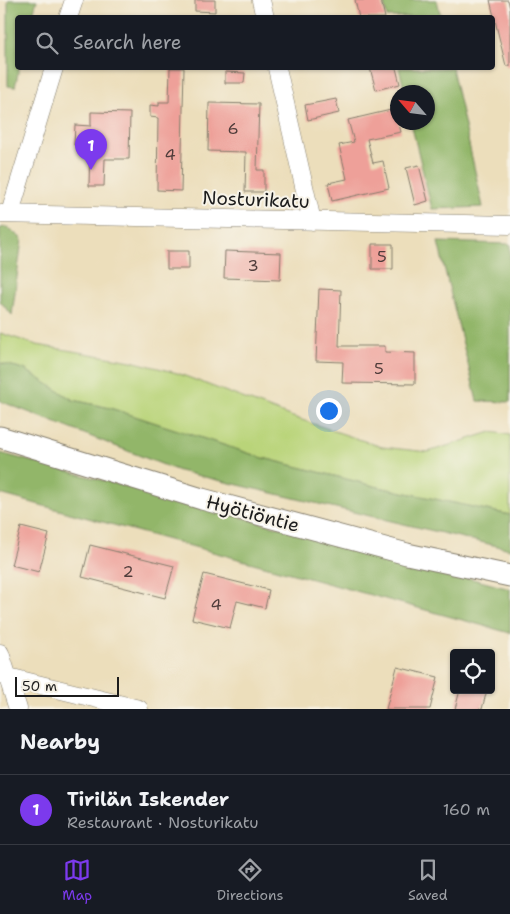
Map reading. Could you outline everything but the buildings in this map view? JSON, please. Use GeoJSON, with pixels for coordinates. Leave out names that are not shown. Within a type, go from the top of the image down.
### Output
{"type":"FeatureCollection","features":[{"type":"Feature","properties":{"kind":"main road","name":"Hyötiöntie"},"geometry":{"type":"LineString","coordinates":[[0,437],[202,499],[407,554],[510,576]]}},
{"type":"Feature","properties":{"kind":"street"},"geometry":{"type":"LineString","coordinates":[[69,15],[74,0]]}},
{"type":"Feature","properties":{"kind":"street"},"geometry":{"type":"LineString","coordinates":[[261,0],[264,15]]}},
{"type":"Feature","properties":{"kind":"street"},"geometry":{"type":"LineString","coordinates":[[5,214],[53,70]]}},
{"type":"Feature","properties":{"kind":"street"},"geometry":{"type":"LineString","coordinates":[[277,70],[312,222]]}},
{"type":"Feature","properties":{"kind":"street","name":"Nosturikatu"},"geometry":{"type":"LineString","coordinates":[[5,214],[510,225]]}},
{"type":"Feature","properties":{"kind":"street"},"geometry":{"type":"LineString","coordinates":[[0,653],[18,709]]}},
{"type":"Feature","properties":{"kind":"street"},"geometry":{"type":"LineString","coordinates":[[8,677],[139,709]]}},
{"type":"Feature","properties":{"kind":"green space"},"geometry":{"type":"Polygon","coordinates":[[[8,0],[37,0],[33,15],[15,15],[15,70],[19,70],[15,87],[8,86],[8,0]]]}},
{"type":"Feature","properties":{"kind":"green space"},"geometry":{"type":"Polygon","coordinates":[[[383,0],[437,0],[441,15],[387,15],[383,0]]]}},
{"type":"Feature","properties":{"kind":"green space"},"geometry":{"type":"Polygon","coordinates":[[[400,70],[452,70],[483,207],[432,209],[413,130],[435,130],[435,85],[403,85],[400,70]]]}},
{"type":"Feature","properties":{"kind":"green space"},"geometry":{"type":"Polygon","coordinates":[[[7,227],[22,239],[12,315],[0,301],[0,228],[7,227]]]}},
{"type":"Feature","properties":{"kind":"green space"},"geometry":{"type":"Polygon","coordinates":[[[438,242],[510,244],[510,402],[477,401],[438,242]]]}},
{"type":"Feature","properties":{"kind":"green space"},"geometry":{"type":"Polygon","coordinates":[[[0,333],[37,345],[131,361],[177,373],[287,415],[382,447],[428,452],[491,432],[510,435],[510,515],[374,486],[263,458],[110,408],[73,400],[24,369],[0,363],[0,333]]]}},
{"type":"Feature","properties":{"kind":"green space"},"geometry":{"type":"Polygon","coordinates":[[[0,363],[24,369],[73,400],[110,408],[263,458],[374,486],[510,515],[510,549],[179,471],[0,401],[0,363]]]}},
{"type":"Feature","properties":{"kind":"green space"},"geometry":{"type":"Polygon","coordinates":[[[0,453],[510,589],[510,633],[0,494],[0,453]]]}},
{"type":"Feature","properties":{"kind":"place","name":"Tirilän Iskender"},"geometry":{"type":"Point","coordinates":[91,170]}}]}
